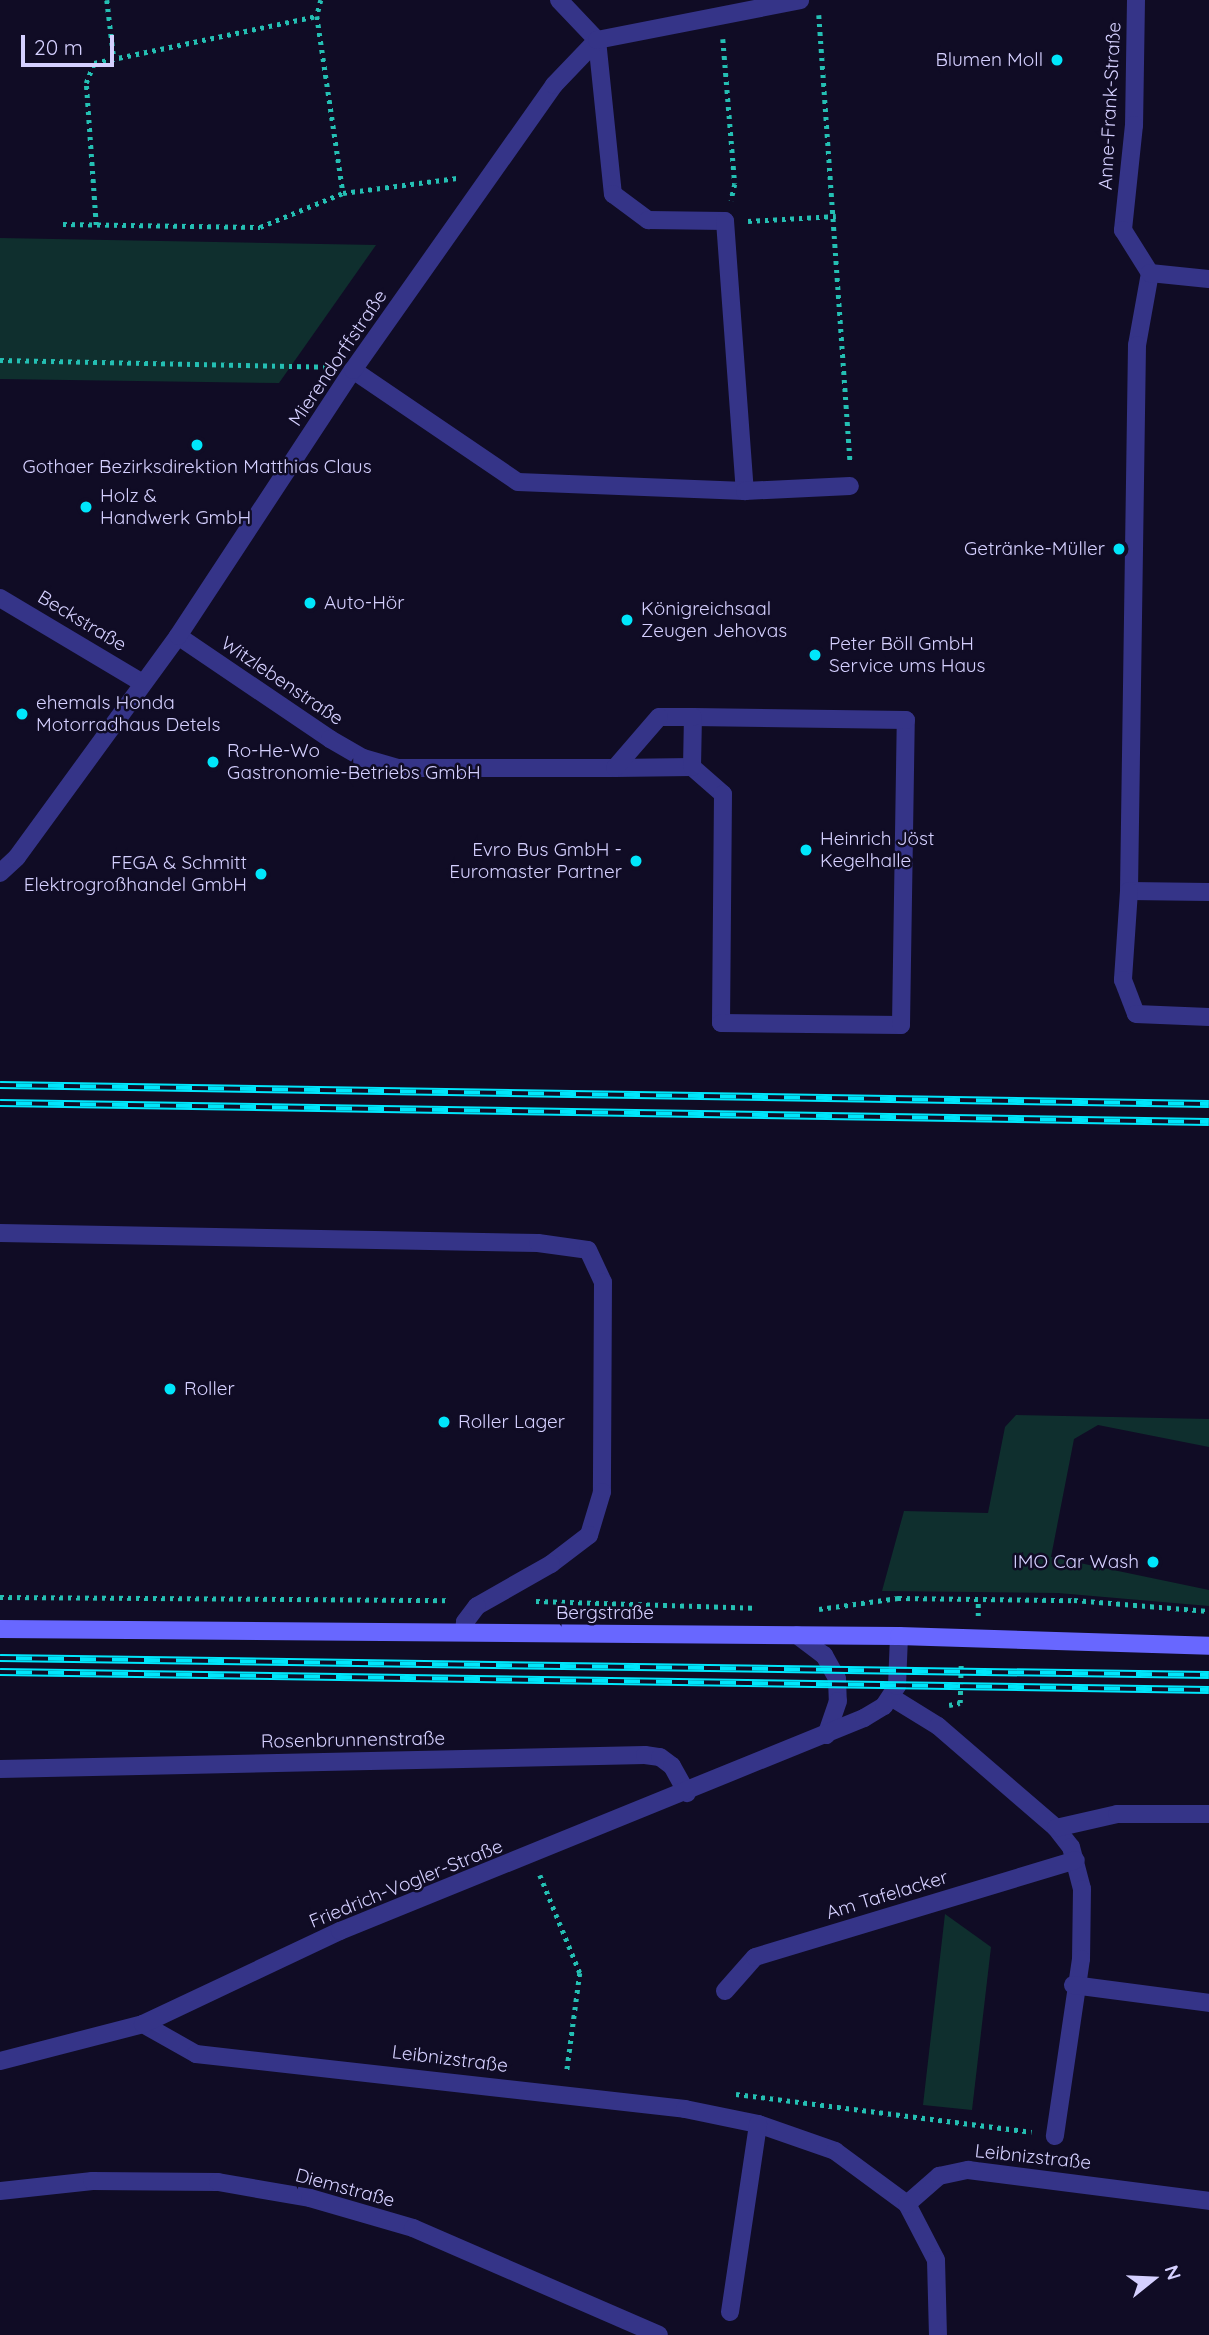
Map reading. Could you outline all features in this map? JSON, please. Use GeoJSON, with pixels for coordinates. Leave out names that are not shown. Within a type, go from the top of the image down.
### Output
{"type":"FeatureCollection","features":[{"type":"Feature","properties":{"kind":"main road","name":"Bergstraße"},"geometry":{"type":"LineString","coordinates":[[0,1629],[899,1636],[1209,1646]]}},
{"type":"Feature","properties":{"kind":"street"},"geometry":{"type":"LineString","coordinates":[[559,0],[597,40],[613,194],[648,220],[725,221],[745,491]]}},
{"type":"Feature","properties":{"kind":"street"},"geometry":{"type":"LineString","coordinates":[[597,40],[800,0]]}},
{"type":"Feature","properties":{"kind":"street","name":"Anne-Frank-Straße"},"geometry":{"type":"LineString","coordinates":[[1136,0],[1134,125],[1123,230],[1150,273]]}},
{"type":"Feature","properties":{"kind":"street","name":"Mierendorffstraße"},"geometry":{"type":"LineString","coordinates":[[0,873],[17,857],[141,682],[178,636],[353,370],[554,85],[597,40]]}},
{"type":"Feature","properties":{"kind":"street"},"geometry":{"type":"LineString","coordinates":[[1209,279],[1150,273],[1137,345],[1129,891],[1123,980],[1136,1014],[1209,1017]]}},
{"type":"Feature","properties":{"kind":"street"},"geometry":{"type":"LineString","coordinates":[[353,370],[519,482],[745,491],[850,486]]}},
{"type":"Feature","properties":{"kind":"street","name":"Beckstraße"},"geometry":{"type":"LineString","coordinates":[[0,598],[141,682]]}},
{"type":"Feature","properties":{"kind":"street","name":"Witzlebenstraße"},"geometry":{"type":"LineString","coordinates":[[178,636],[330,739],[363,758],[397,768],[692,767]]}},
{"type":"Feature","properties":{"kind":"street"},"geometry":{"type":"LineString","coordinates":[[615,768],[659,718],[693,717],[906,720],[901,1024],[721,1023],[723,794],[692,767],[693,717]]}},
{"type":"Feature","properties":{"kind":"street"},"geometry":{"type":"LineString","coordinates":[[1129,891],[1209,892]]}},
{"type":"Feature","properties":{"kind":"street"},"geometry":{"type":"LineString","coordinates":[[0,1233],[538,1243],[587,1250],[603,1282],[601,1492],[589,1535],[551,1564],[470,1612],[464,1632]]}},
{"type":"Feature","properties":{"kind":"street"},"geometry":{"type":"LineString","coordinates":[[797,1635],[824,1654],[837,1678],[838,1701],[826,1735]]}},
{"type":"Feature","properties":{"kind":"street"},"geometry":{"type":"LineString","coordinates":[[899,1636],[897,1686],[891,1698],[928,1718],[1056,1828],[1076,1860],[1082,1889],[1080,1959],[1073,1985],[1055,2136]]}},
{"type":"Feature","properties":{"kind":"street","name":"Friedrich-Vogler-Straße"},"geometry":{"type":"LineString","coordinates":[[0,2061],[143,2024],[340,1931],[826,1735],[864,1718],[891,1698]]}},
{"type":"Feature","properties":{"kind":"street","name":"Rosenbrunnenstraße"},"geometry":{"type":"LineString","coordinates":[[0,1769],[646,1755],[660,1757],[672,1766],[687,1793]]}},
{"type":"Feature","properties":{"kind":"street"},"geometry":{"type":"LineString","coordinates":[[1056,1828],[1117,1814],[1209,1814]]}},
{"type":"Feature","properties":{"kind":"street","name":"Am Tafelacker"},"geometry":{"type":"LineString","coordinates":[[724,1991],[755,1957],[1076,1860]]}},
{"type":"Feature","properties":{"kind":"street"},"geometry":{"type":"LineString","coordinates":[[1073,1985],[1209,2003]]}},
{"type":"Feature","properties":{"kind":"street","name":"Leibnizstraße"},"geometry":{"type":"LineString","coordinates":[[143,2024],[196,2053],[564,2095],[758,2124],[835,2151],[907,2204],[939,2176],[968,2170],[1209,2202]]}},
{"type":"Feature","properties":{"kind":"street"},"geometry":{"type":"LineString","coordinates":[[730,2312],[758,2124]]}},
{"type":"Feature","properties":{"kind":"street","name":"Diemstraße"},"geometry":{"type":"LineString","coordinates":[[0,2190],[92,2181],[218,2182],[310,2198],[413,2228],[659,2335]]}},
{"type":"Feature","properties":{"kind":"street"},"geometry":{"type":"LineString","coordinates":[[907,2204],[936,2260],[938,2335]]}},
{"type":"Feature","properties":{"kind":"path"},"geometry":{"type":"LineString","coordinates":[[107,0],[114,59]]}},
{"type":"Feature","properties":{"kind":"path"},"geometry":{"type":"LineString","coordinates":[[321,0],[317,16],[343,193]]}},
{"type":"Feature","properties":{"kind":"path"},"geometry":{"type":"LineString","coordinates":[[818,0],[851,444]]}},
{"type":"Feature","properties":{"kind":"path"},"geometry":{"type":"LineString","coordinates":[[96,225],[86,83],[94,63],[317,16]]}},
{"type":"Feature","properties":{"kind":"path"},"geometry":{"type":"LineString","coordinates":[[722,17],[735,184],[725,221],[836,216]]}},
{"type":"Feature","properties":{"kind":"path"},"geometry":{"type":"LineString","coordinates":[[63,224],[260,227],[343,193],[491,174]]}},
{"type":"Feature","properties":{"kind":"path"},"geometry":{"type":"LineString","coordinates":[[0,360],[310,365],[353,370]]}},
{"type":"Feature","properties":{"kind":"path"},"geometry":{"type":"LineString","coordinates":[[0,1597],[487,1600]]}},
{"type":"Feature","properties":{"kind":"path"},"geometry":{"type":"LineString","coordinates":[[815,1609],[898,1598],[978,1599],[1209,1611]]}},
{"type":"Feature","properties":{"kind":"path"},"geometry":{"type":"LineString","coordinates":[[928,1718],[944,1706],[960,1703],[959,1662],[978,1661],[978,1599]]}},
{"type":"Feature","properties":{"kind":"path"},"geometry":{"type":"LineString","coordinates":[[528,1601],[760,1608]]}},
{"type":"Feature","properties":{"kind":"path"},"geometry":{"type":"LineString","coordinates":[[532,1855],[580,1973],[564,2095]]}},
{"type":"Feature","properties":{"kind":"path"},"geometry":{"type":"LineString","coordinates":[[741,2092],[1055,2136]]}},
{"type":"Feature","properties":{"kind":"green space"},"geometry":{"type":"Polygon","coordinates":[[[0,238],[376,245],[279,383],[0,379],[0,238]]]}},
{"type":"Feature","properties":{"kind":"green space"},"geometry":{"type":"Polygon","coordinates":[[[1016,1415],[1209,1419],[1209,1447],[1098,1425],[1074,1439],[1051,1557],[1209,1590],[1209,1606],[1058,1593],[882,1591],[904,1511],[988,1513],[1005,1427],[1016,1415]]]}},
{"type":"Feature","properties":{"kind":"green space"},"geometry":{"type":"Polygon","coordinates":[[[945,1914],[991,1947],[972,2110],[923,2105],[945,1914]]]}},
{"type":"Feature","properties":{"kind":"railway"},"geometry":{"type":"LineString","coordinates":[[0,1085],[1209,1104]]}},
{"type":"Feature","properties":{"kind":"railway"},"geometry":{"type":"LineString","coordinates":[[0,1103],[1209,1122]]}},
{"type":"Feature","properties":{"kind":"railway"},"geometry":{"type":"LineString","coordinates":[[0,1658],[1209,1675]]}},
{"type":"Feature","properties":{"kind":"railway"},"geometry":{"type":"LineString","coordinates":[[0,1672],[1209,1690]]}},
{"type":"Feature","properties":{"kind":"place","name":"Blumen Moll"},"geometry":{"type":"Point","coordinates":[1057,60]}},
{"type":"Feature","properties":{"kind":"place","name":"Gothaer Bezirksdirektion Matthias Claus"},"geometry":{"type":"Point","coordinates":[197,445]}},
{"type":"Feature","properties":{"kind":"place","name":"Holz & Handwerk GmbH"},"geometry":{"type":"Point","coordinates":[86,507]}},
{"type":"Feature","properties":{"kind":"place","name":"Getränke-Müller"},"geometry":{"type":"Point","coordinates":[1119,549]}},
{"type":"Feature","properties":{"kind":"place","name":"Auto-Hör"},"geometry":{"type":"Point","coordinates":[310,603]}},
{"type":"Feature","properties":{"kind":"place","name":"Königreichsaal Zeugen Jehovas"},"geometry":{"type":"Point","coordinates":[627,620]}},
{"type":"Feature","properties":{"kind":"place","name":"Peter Böll GmbH Service ums Haus"},"geometry":{"type":"Point","coordinates":[815,655]}},
{"type":"Feature","properties":{"kind":"place","name":"ehemals Honda Motorradhaus Detels"},"geometry":{"type":"Point","coordinates":[22,714]}},
{"type":"Feature","properties":{"kind":"place","name":"Ro-He-Wo Gastronomie-Betriebs GmbH"},"geometry":{"type":"Point","coordinates":[213,762]}},
{"type":"Feature","properties":{"kind":"place","name":"Heinrich Jöst Kegelhalle"},"geometry":{"type":"Point","coordinates":[806,850]}},
{"type":"Feature","properties":{"kind":"place","name":"Evro Bus GmbH - Euromaster Partner"},"geometry":{"type":"Point","coordinates":[636,861]}},
{"type":"Feature","properties":{"kind":"place","name":"FEGA & Schmitt Elektrogroßhandel GmbH"},"geometry":{"type":"Point","coordinates":[261,874]}},
{"type":"Feature","properties":{"kind":"place","name":"Roller"},"geometry":{"type":"Point","coordinates":[170,1389]}},
{"type":"Feature","properties":{"kind":"place","name":"Roller Lager"},"geometry":{"type":"Point","coordinates":[444,1422]}},
{"type":"Feature","properties":{"kind":"place","name":"IMO Car Wash"},"geometry":{"type":"Point","coordinates":[1153,1562]}}]}
